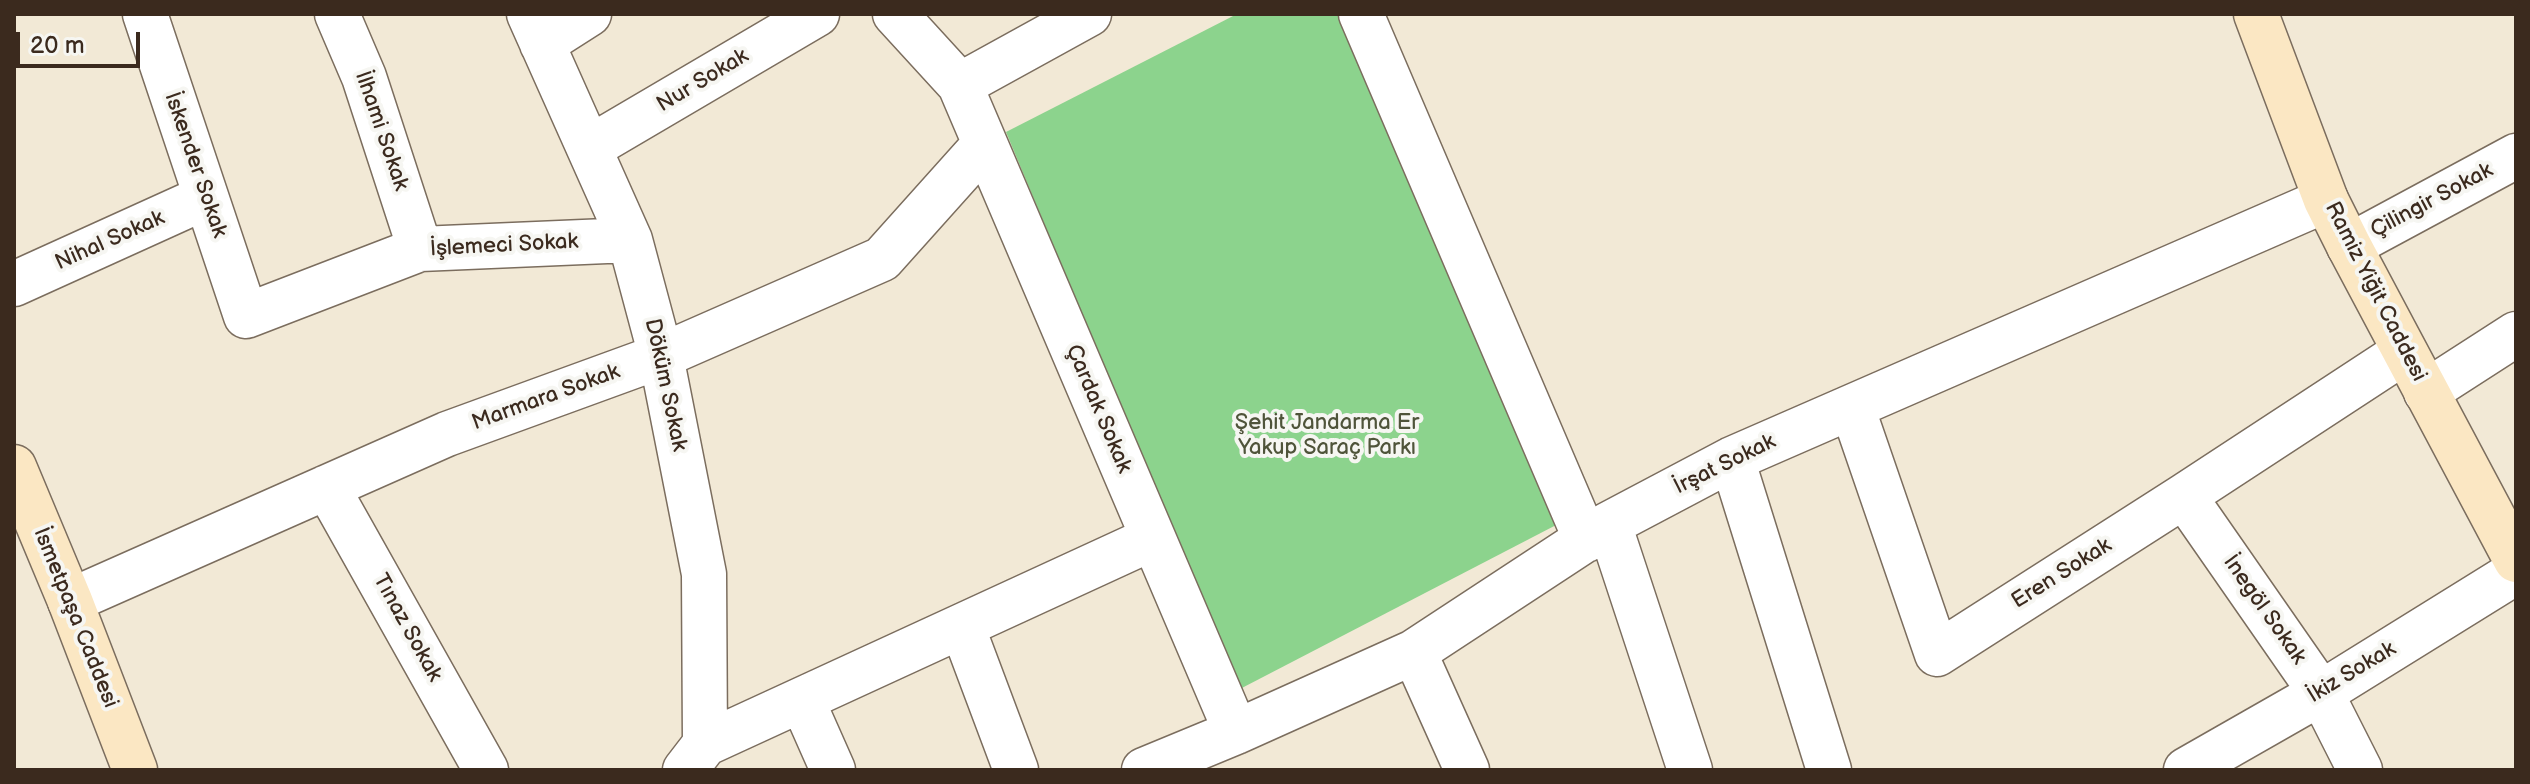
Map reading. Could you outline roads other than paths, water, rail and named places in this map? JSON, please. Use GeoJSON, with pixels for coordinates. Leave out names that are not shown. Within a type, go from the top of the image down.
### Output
{"type":"FeatureCollection","features":[{"type":"Feature","properties":{"kind":"main road","name":"Ramiz Yiğit Caddesi"},"geometry":{"type":"LineString","coordinates":[[2256,14],[2326,200],[2516,560]]}},
{"type":"Feature","properties":{"kind":"main road","name":"İsmetpaşa Caddesi"},"geometry":{"type":"LineString","coordinates":[[14,467],[135,770]]}},
{"type":"Feature","properties":{"kind":"street","name":"İskender Sokak"},"geometry":{"type":"LineString","coordinates":[[145,14],[246,316]]}},
{"type":"Feature","properties":{"kind":"street","name":"İlhami Sokak"},"geometry":{"type":"LineString","coordinates":[[337,14],[364,77],[420,249]]}},
{"type":"Feature","properties":{"kind":"street"},"geometry":{"type":"LineString","coordinates":[[535,29],[589,14]]}},
{"type":"Feature","properties":{"kind":"street","name":"Nur Sokak"},"geometry":{"type":"LineString","coordinates":[[589,148],[817,14]]}},
{"type":"Feature","properties":{"kind":"street"},"geometry":{"type":"LineString","coordinates":[[895,14],[960,85],[1089,14]]}},
{"type":"Feature","properties":{"kind":"street"},"geometry":{"type":"LineString","coordinates":[[1361,14],[1597,532],[1690,770]]}},
{"type":"Feature","properties":{"kind":"street","name":"Döküm Sokak"},"geometry":{"type":"LineString","coordinates":[[535,29],[630,240],[661,356],[704,574],[695,757]]}},
{"type":"Feature","properties":{"kind":"street","name":"Çardak Sokak"},"geometry":{"type":"LineString","coordinates":[[960,85],[1236,732]]}},
{"type":"Feature","properties":{"kind":"street","name":"Marmara Sokak"},"geometry":{"type":"LineString","coordinates":[[70,601],[447,434],[661,356],[882,259],[985,144]]}},
{"type":"Feature","properties":{"kind":"street","name":"Çilingir Sokak"},"geometry":{"type":"LineString","coordinates":[[2349,246],[2516,156]]}},
{"type":"Feature","properties":{"kind":"street","name":"Nihal Sokak"},"geometry":{"type":"LineString","coordinates":[[14,284],[206,197]]}},
{"type":"Feature","properties":{"kind":"street","name":"İrşat Sokak"},"geometry":{"type":"LineString","coordinates":[[1144,770],[1414,652],[1597,532],[1732,459],[2326,200]]}},
{"type":"Feature","properties":{"kind":"street","name":"İşlemeci Sokak"},"geometry":{"type":"LineString","coordinates":[[246,316],[420,249],[630,240]]}},
{"type":"Feature","properties":{"kind":"street"},"geometry":{"type":"LineString","coordinates":[[2426,392],[2516,334]]}},
{"type":"Feature","properties":{"kind":"street","name":"Eren Sokak"},"geometry":{"type":"LineString","coordinates":[[1852,407],[1937,654],[2404,352]]}},
{"type":"Feature","properties":{"kind":"street"},"geometry":{"type":"LineString","coordinates":[[1732,459],[1829,770]]}},
{"type":"Feature","properties":{"kind":"street","name":"Tınaz Sokak"},"geometry":{"type":"LineString","coordinates":[[327,487],[486,770]]}},
{"type":"Feature","properties":{"kind":"street","name":"İnegöl Sokak"},"geometry":{"type":"LineString","coordinates":[[2184,496],[2321,693],[2360,770]]}},
{"type":"Feature","properties":{"kind":"street"},"geometry":{"type":"LineString","coordinates":[[695,757],[802,700],[1153,538]]}},
{"type":"Feature","properties":{"kind":"street","name":"İkiz Sokak"},"geometry":{"type":"LineString","coordinates":[[2186,770],[2321,693],[2516,572]]}},
{"type":"Feature","properties":{"kind":"street"},"geometry":{"type":"LineString","coordinates":[[962,626],[1016,770]]}},
{"type":"Feature","properties":{"kind":"street"},"geometry":{"type":"LineString","coordinates":[[1414,652],[1467,770]]}},
{"type":"Feature","properties":{"kind":"street"},"geometry":{"type":"LineString","coordinates":[[802,700],[833,770]]}},
{"type":"Feature","properties":{"kind":"park label","name":"Şehit Jandarma Er Yakup Saraç Parkı"},"geometry":{"type":"Point","coordinates":[1327,436]}}]}
